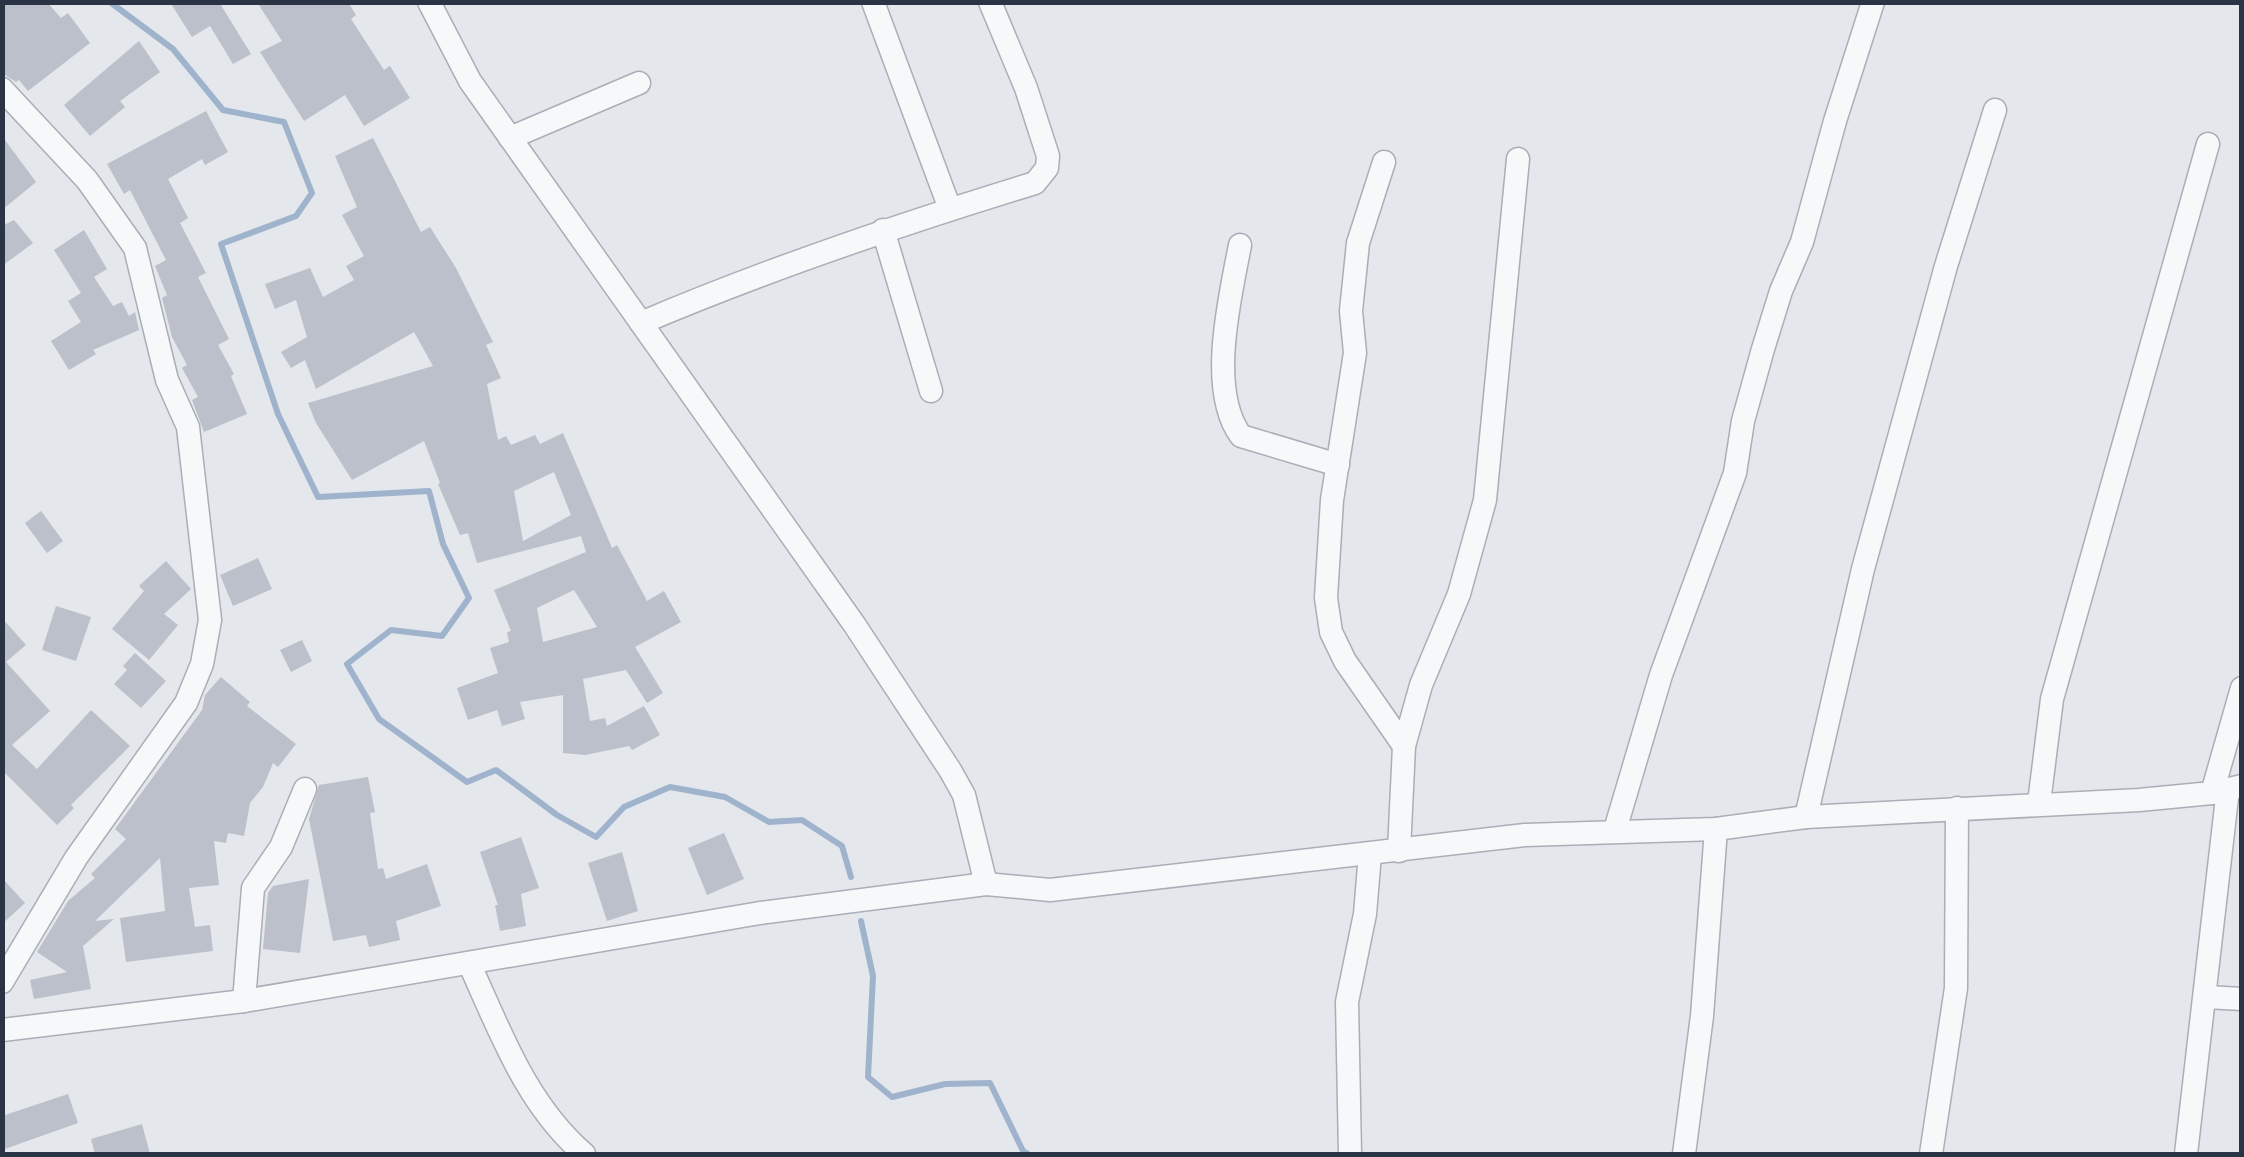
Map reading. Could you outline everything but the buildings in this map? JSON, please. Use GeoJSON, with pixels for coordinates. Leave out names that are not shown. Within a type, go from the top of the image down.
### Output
{"type":"FeatureCollection","features":[{"type":"Feature","properties":{"kind":"street"},"geometry":{"type":"LineString","coordinates":[[429,2],[450,49],[510,138],[854,624],[950,770],[964,795],[986,884]]}},
{"type":"Feature","properties":{"kind":"street"},"geometry":{"type":"LineString","coordinates":[[873,2],[950,209]]}},
{"type":"Feature","properties":{"kind":"street"},"geometry":{"type":"LineString","coordinates":[[641,323],[737,282],[883,230],[1035,183],[1047,168],[1048,156],[1026,88],[990,2]]}},
{"type":"Feature","properties":{"kind":"street"},"geometry":{"type":"LineString","coordinates":[[1615,830],[1661,675],[1735,472],[1743,421],[1763,349],[1802,242],[1873,2]]}},
{"type":"Feature","properties":{"kind":"street"},"geometry":{"type":"LineString","coordinates":[[510,138],[639,83]]}},
{"type":"Feature","properties":{"kind":"street"},"geometry":{"type":"LineString","coordinates":[[2,89],[87,180],[135,248],[166,380],[188,428],[210,620],[202,664],[186,703],[76,858],[2,982]]}},
{"type":"Feature","properties":{"kind":"street"},"geometry":{"type":"LineString","coordinates":[[1806,817],[1863,569],[1946,266],[1995,110]]}},
{"type":"Feature","properties":{"kind":"street"},"geometry":{"type":"LineString","coordinates":[[2039,803],[2052,698],[2208,144]]}},
{"type":"Feature","properties":{"kind":"street"},"geometry":{"type":"LineString","coordinates":[[1399,851],[1404,746],[1421,685],[1459,594],[1485,500],[1518,159]]}},
{"type":"Feature","properties":{"kind":"street"},"geometry":{"type":"LineString","coordinates":[[1384,162],[1358,243],[1351,311],[1356,353],[1338,465],[1326,598],[1331,632],[1345,661],[1404,746]]}},
{"type":"Feature","properties":{"kind":"street"},"geometry":{"type":"LineString","coordinates":[[883,230],[931,391]]}},
{"type":"Feature","properties":{"kind":"street"},"geometry":{"type":"LineString","coordinates":[[1240,245],[1225,325],[1226,398],[1232,424],[1241,436],[1338,465]]}},
{"type":"Feature","properties":{"kind":"street"},"geometry":{"type":"LineString","coordinates":[[2186,1154],[2242,688]]}},
{"type":"Feature","properties":{"kind":"street"},"geometry":{"type":"LineString","coordinates":[[244,1001],[253,888],[281,847],[305,789]]}},
{"type":"Feature","properties":{"kind":"street"},"geometry":{"type":"LineString","coordinates":[[2,1030],[244,1001],[760,913],[986,884],[1050,890],[1526,835],[1716,830],[1806,817],[2139,800],[2227,789]]}},
{"type":"Feature","properties":{"kind":"street"},"geometry":{"type":"LineString","coordinates":[[1930,1154],[1956,988],[1957,808]]}},
{"type":"Feature","properties":{"kind":"street"},"geometry":{"type":"LineString","coordinates":[[1684,1154],[1702,1016],[1716,830]]}},
{"type":"Feature","properties":{"kind":"street"},"geometry":{"type":"LineString","coordinates":[[1350,1154],[1347,1002],[1366,914],[1370,854]]}},
{"type":"Feature","properties":{"kind":"street"},"geometry":{"type":"LineString","coordinates":[[469,963],[516,1068],[560,1133],[584,1154]]}},
{"type":"Feature","properties":{"kind":"street"},"geometry":{"type":"LineString","coordinates":[[2206,997],[2242,999]]}},
{"type":"Feature","properties":{"kind":"waterway"},"geometry":{"type":"LineString","coordinates":[[110,2],[173,49],[223,110],[284,122],[312,193],[296,216],[221,244],[278,414],[318,497],[429,491],[443,544],[469,598],[442,636],[391,630],[347,664],[379,719],[467,782],[496,770],[557,815],[596,837],[624,807],[670,787],[725,797],[769,822],[802,820],[842,846],[851,877]]}},
{"type":"Feature","properties":{"kind":"waterway"},"geometry":{"type":"LineString","coordinates":[[861,921],[873,976],[868,1077],[892,1097],[945,1084],[990,1083],[1028,1154]]}}]}
